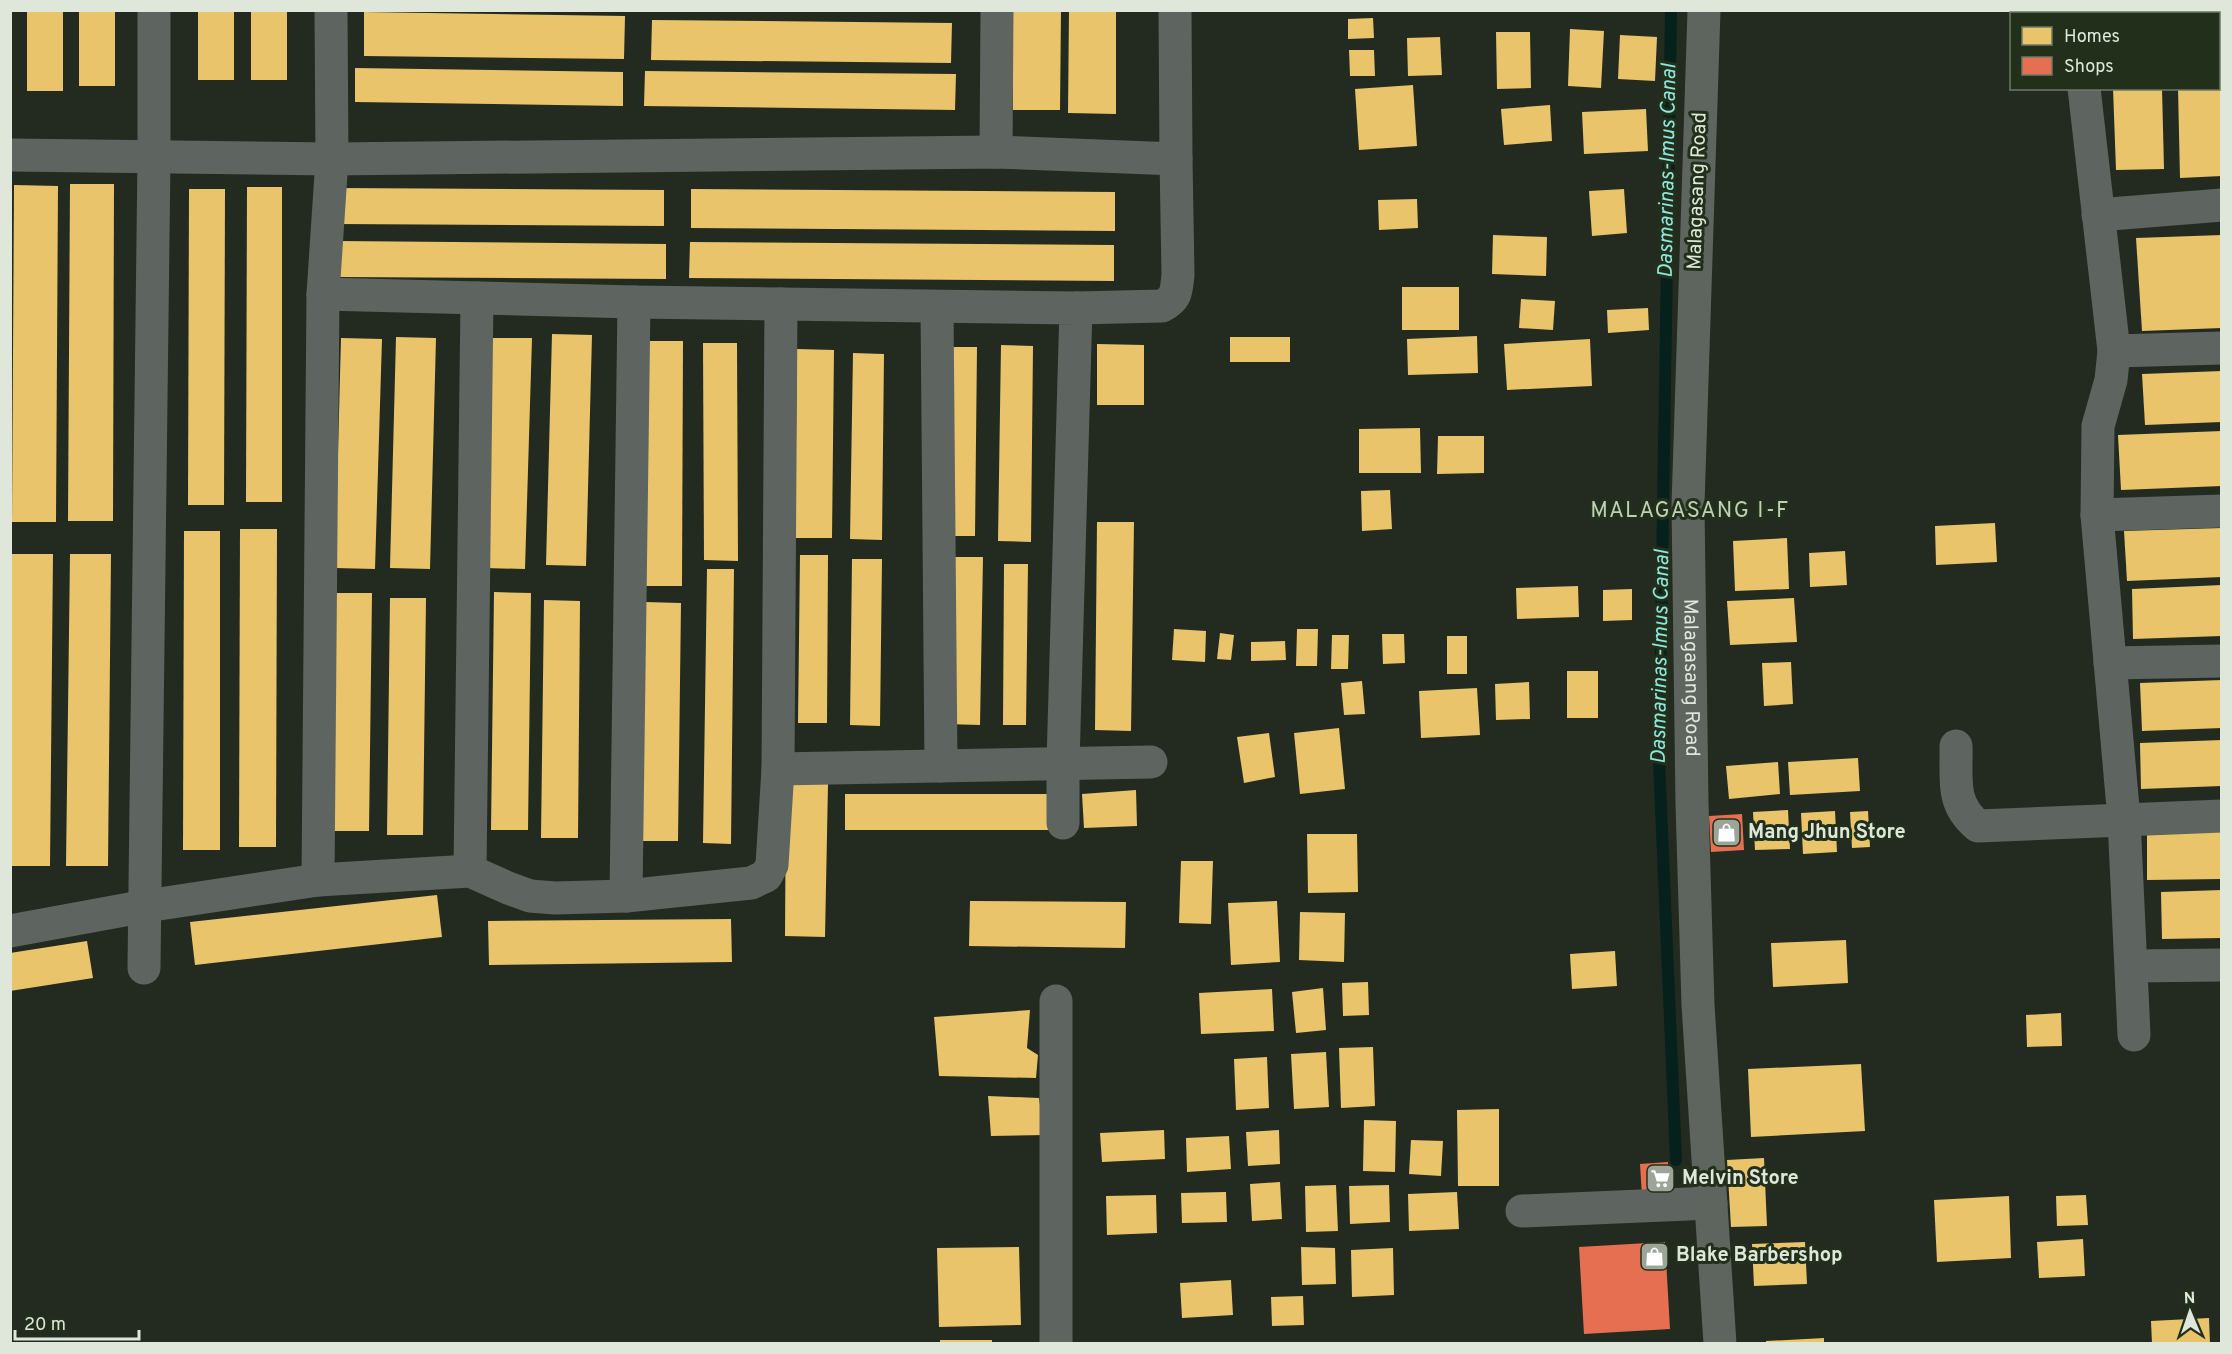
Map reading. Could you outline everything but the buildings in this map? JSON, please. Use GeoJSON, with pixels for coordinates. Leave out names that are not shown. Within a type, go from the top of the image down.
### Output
{"type":"FeatureCollection","features":[{"type":"Feature","properties":{"kind":"main road","name":"Malagasang Road"},"geometry":{"type":"LineString","coordinates":[[1704,10],[1688,505],[1692,804],[1698,1005],[1720,1344]]}},
{"type":"Feature","properties":{"kind":"street"},"geometry":{"type":"LineString","coordinates":[[144,968],[154,10]]}},
{"type":"Feature","properties":{"kind":"street"},"geometry":{"type":"LineString","coordinates":[[318,880],[323,294],[332,159],[331,10]]}},
{"type":"Feature","properties":{"kind":"street"},"geometry":{"type":"LineString","coordinates":[[996,152],[998,10]]}},
{"type":"Feature","properties":{"kind":"street"},"geometry":{"type":"LineString","coordinates":[[323,294],[937,307],[1162,306],[1172,300],[1178,275],[1175,10]]}},
{"type":"Feature","properties":{"kind":"street"},"geometry":{"type":"LineString","coordinates":[[2084,90],[2114,351],[2111,380],[2098,426],[2097,515],[2124,819],[2134,1035]]}},
{"type":"Feature","properties":{"kind":"street"},"geometry":{"type":"LineString","coordinates":[[10,154],[332,159],[996,152],[1176,159]]}},
{"type":"Feature","properties":{"kind":"street"},"geometry":{"type":"LineString","coordinates":[[2098,215],[2222,206]]}},
{"type":"Feature","properties":{"kind":"street"},"geometry":{"type":"LineString","coordinates":[[470,871],[477,298]]}},
{"type":"Feature","properties":{"kind":"street"},"geometry":{"type":"LineString","coordinates":[[626,896],[634,302]]}},
{"type":"Feature","properties":{"kind":"street"},"geometry":{"type":"LineString","coordinates":[[10,931],[146,906],[318,880],[470,871],[530,896],[555,898],[626,896],[751,883],[766,876],[772,865],[778,769],[781,304]]}},
{"type":"Feature","properties":{"kind":"street"},"geometry":{"type":"LineString","coordinates":[[937,307],[941,766]]}},
{"type":"Feature","properties":{"kind":"street"},"geometry":{"type":"LineString","coordinates":[[1063,823],[1076,308]]}},
{"type":"Feature","properties":{"kind":"street"},"geometry":{"type":"LineString","coordinates":[[2114,351],[2222,348]]}},
{"type":"Feature","properties":{"kind":"street"},"geometry":{"type":"LineString","coordinates":[[2097,515],[2222,511]]}},
{"type":"Feature","properties":{"kind":"street"},"geometry":{"type":"LineString","coordinates":[[2110,663],[2222,661]]}},
{"type":"Feature","properties":{"kind":"street"},"geometry":{"type":"LineString","coordinates":[[1956,746],[1958,802],[1965,816],[1978,826],[1998,827],[2124,819],[2222,816]]}},
{"type":"Feature","properties":{"kind":"street"},"geometry":{"type":"LineString","coordinates":[[778,769],[1151,762]]}},
{"type":"Feature","properties":{"kind":"street"},"geometry":{"type":"LineString","coordinates":[[2132,966],[2222,964]]}},
{"type":"Feature","properties":{"kind":"street"},"geometry":{"type":"LineString","coordinates":[[1056,1000],[1056,1344]]}},
{"type":"Feature","properties":{"kind":"street"},"geometry":{"type":"LineString","coordinates":[[1522,1211],[1711,1203]]}},
{"type":"Feature","properties":{"kind":"waterway","name":"Dasmarinas-Imus Canal"},"geometry":{"type":"LineString","coordinates":[[1671,10],[1659,760],[1676,1160]]}},
{"type":"Feature","properties":{"kind":"place","name":"Mang Jhun Store"},"geometry":{"type":"Point","coordinates":[1727,833]}},
{"type":"Feature","properties":{"kind":"place","name":"Melvin Store"},"geometry":{"type":"Point","coordinates":[1661,1179]}},
{"type":"Feature","properties":{"kind":"place","name":"Blake Barbershop"},"geometry":{"type":"Point","coordinates":[1655,1256]}},
{"type":"Feature","properties":{"kind":"district","name":"MALAGASANG I-F"},"geometry":{"type":"Point","coordinates":[1690,511]}}]}
